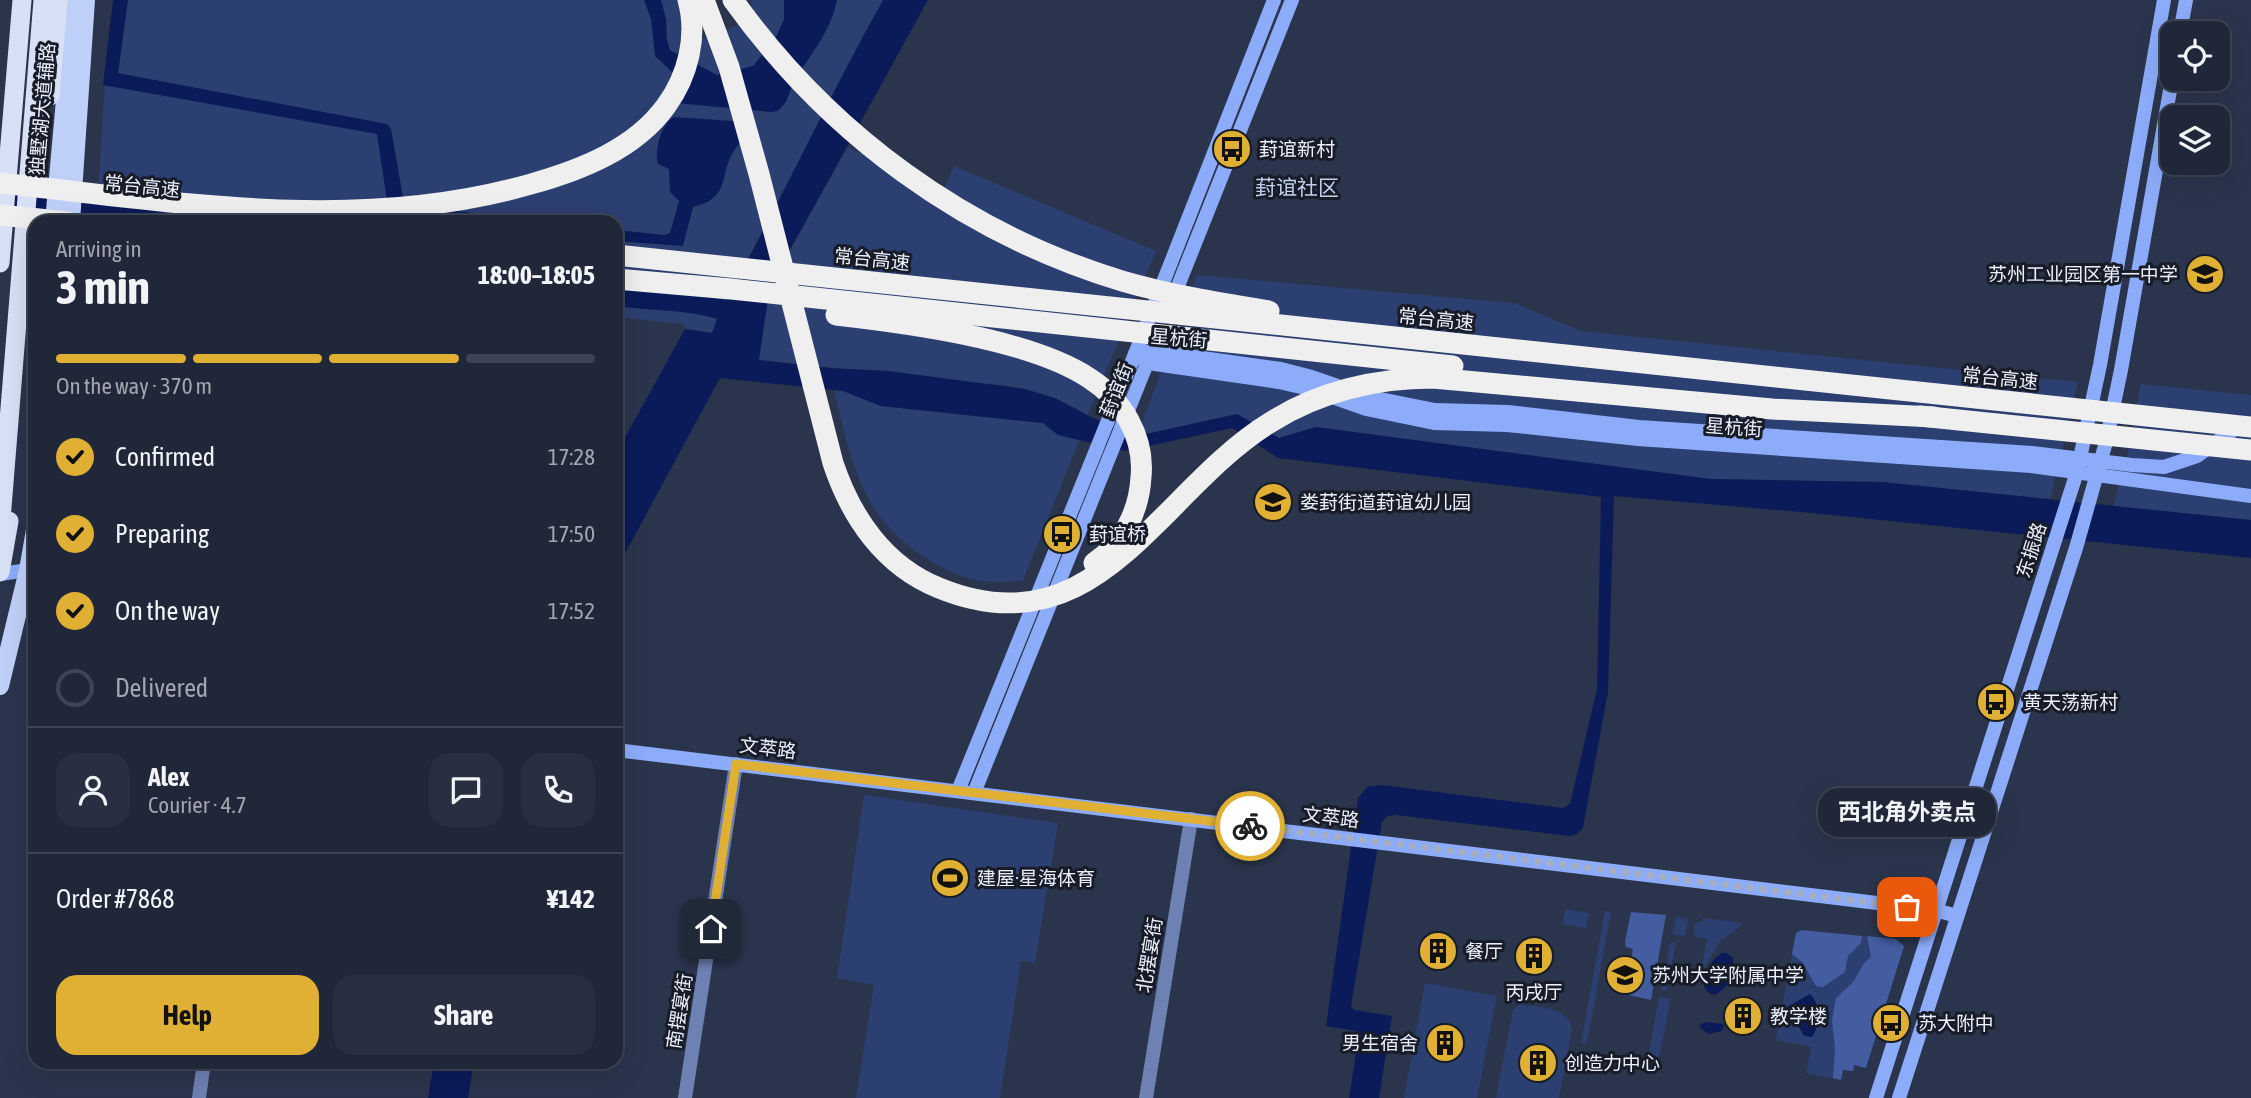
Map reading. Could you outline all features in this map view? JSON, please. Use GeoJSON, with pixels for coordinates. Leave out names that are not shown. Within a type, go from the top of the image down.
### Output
{"type":"FeatureCollection","features":[{"type":"Feature","properties":{"kind":"highway"},"geometry":{"type":"LineString","coordinates":[[0,263],[22,0]]}},
{"type":"Feature","properties":{"kind":"highway"},"geometry":{"type":"LineString","coordinates":[[0,532],[43,0]]}},
{"type":"Feature","properties":{"kind":"highway"},"geometry":{"type":"LineString","coordinates":[[40,215],[58,0]]}},
{"type":"Feature","properties":{"kind":"highway"},"geometry":{"type":"LineString","coordinates":[[0,183],[265,210],[397,209],[487,195],[583,167],[642,132],[660,113],[680,81],[688,57],[692,24],[688,0]]}},
{"type":"Feature","properties":{"kind":"highway"},"geometry":{"type":"LineString","coordinates":[[623,281],[755,305],[794,309],[804,310],[820,313],[846,316],[859,317],[946,331],[1006,345],[1061,363],[1087,376],[1107,391],[1121,407],[1134,431],[1142,476],[1130,521],[1117,542],[1090,566],[1052,584],[1013,591],[973,588],[940,578],[904,558],[878,532],[851,485],[841,458],[805,316],[804,310],[802,303],[769,173],[723,34],[704,0]]}},
{"type":"Feature","properties":{"kind":"highway"},"geometry":{"type":"LineString","coordinates":[[714,0],[837,476],[854,512],[880,548],[923,581],[946,591],[981,600],[1014,603],[1046,599],[1070,590],[1107,569],[1129,552],[1201,477],[1254,432],[1316,399],[1385,381],[1433,378],[1772,409],[1934,417]]}},
{"type":"Feature","properties":{"kind":"highway"},"geometry":{"type":"LineString","coordinates":[[738,7],[759,37],[799,83],[886,161],[964,212],[1030,246],[1095,272],[1153,289],[1471,345]]}},
{"type":"Feature","properties":{"kind":"highway","name":"常台高速"},"geometry":{"type":"LineString","coordinates":[[0,193],[212,215]]}},
{"type":"Feature","properties":{"kind":"highway"},"geometry":{"type":"LineString","coordinates":[[0,215],[28,218]]}},
{"type":"Feature","properties":{"kind":"highway","name":"常台高速"},"geometry":{"type":"LineString","coordinates":[[623,256],[2251,427]]}},
{"type":"Feature","properties":{"kind":"highway"},"geometry":{"type":"LineString","coordinates":[[623,281],[731,289],[2251,450]]}},
{"type":"Feature","properties":{"kind":"highway"},"geometry":{"type":"LineString","coordinates":[[0,573],[17,472],[28,345]]}},
{"type":"Feature","properties":{"kind":"main road","name":"独墅湖大道辅路"},"geometry":{"type":"LineString","coordinates":[[69,215],[66,166],[74,0]]}},
{"type":"Feature","properties":{"kind":"main road","name":"独墅湖大道辅路"},"geometry":{"type":"LineString","coordinates":[[56,215],[66,166],[86,0]]}},
{"type":"Feature","properties":{"kind":"main road","name":"葑谊街"},"geometry":{"type":"LineString","coordinates":[[974,793],[1103,453],[1108,419],[1274,0]]}},
{"type":"Feature","properties":{"kind":"main road","name":"葑谊街"},"geometry":{"type":"LineString","coordinates":[[958,791],[1103,453],[1123,425],[1292,0]]}},
{"type":"Feature","properties":{"kind":"main road","name":"东振路"},"geometry":{"type":"LineString","coordinates":[[1876,1098],[2079,465],[2100,365],[2164,0]]}},
{"type":"Feature","properties":{"kind":"main road"},"geometry":{"type":"LineString","coordinates":[[2182,21],[2186,0]]}},
{"type":"Feature","properties":{"kind":"main road"},"geometry":{"type":"LineString","coordinates":[[1899,1098],[2091,499],[2121,370],[2170,91]]}},
{"type":"Feature","properties":{"kind":"main road","name":"星杭街"},"geometry":{"type":"LineString","coordinates":[[1135,354],[1281,369],[1370,397],[1435,410],[1508,412],[1639,427],[2099,468]]}},
{"type":"Feature","properties":{"kind":"main road"},"geometry":{"type":"LineString","coordinates":[[2099,468],[2164,467],[2197,456],[2251,418]]}},
{"type":"Feature","properties":{"kind":"main road"},"geometry":{"type":"LineString","coordinates":[[2099,468],[2251,496]]}},
{"type":"Feature","properties":{"kind":"main road"},"geometry":{"type":"LineString","coordinates":[[0,573],[28,571]]}},
{"type":"Feature","properties":{"kind":"main road"},"geometry":{"type":"LineString","coordinates":[[1,671],[28,584]]}},
{"type":"Feature","properties":{"kind":"main road","name":"文萃路"},"geometry":{"type":"LineString","coordinates":[[623,751],[1935,910],[1956,916]]}},
{"type":"Feature","properties":{"kind":"street","name":"南摆宴街"},"geometry":{"type":"LineString","coordinates":[[685,1098],[736,764]]}},
{"type":"Feature","properties":{"kind":"street","name":"北摆宴街"},"geometry":{"type":"LineString","coordinates":[[1146,1098],[1191,819]]}},
{"type":"Feature","properties":{"kind":"street"},"geometry":{"type":"LineString","coordinates":[[198,1098],[203,1069]]}},
{"type":"Feature","properties":{"kind":"shaded area"},"geometry":{"type":"Polygon","coordinates":[[[113,0],[128,0],[118,73],[387,124],[391,129],[403,197],[423,207],[491,215],[390,215],[377,134],[103,85],[113,0]]]}},
{"type":"Feature","properties":{"kind":"shaded area"},"geometry":{"type":"Polygon","coordinates":[[[128,0],[682,0],[681,31],[708,39],[754,17],[751,0],[885,0],[726,300],[712,333],[685,329],[684,324],[623,318],[623,215],[96,215],[105,85],[116,87],[128,0]]]}},
{"type":"Feature","properties":{"kind":"shaded area"},"geometry":{"type":"Polygon","coordinates":[[[644,0],[661,0],[670,50],[717,75],[753,66],[775,39],[784,19],[784,0],[837,0],[826,31],[794,82],[786,102],[779,110],[771,112],[676,103],[673,73],[655,56],[651,19],[644,0]]]}},
{"type":"Feature","properties":{"kind":"shaded area"},"geometry":{"type":"Polygon","coordinates":[[[883,0],[928,0],[770,286],[759,360],[889,371],[1025,389],[1055,398],[1093,418],[1137,436],[1237,414],[1279,438],[1316,427],[1711,479],[1883,482],[2251,520],[2251,558],[1812,513],[1614,496],[1608,692],[1583,828],[1570,836],[1387,816],[1382,822],[1351,1006],[1354,1010],[1392,1016],[1379,1098],[1349,1098],[1359,1034],[1356,1031],[1326,1026],[1358,798],[1367,787],[1382,785],[1563,808],[1570,804],[1597,689],[1601,497],[1278,458],[1232,428],[1125,451],[1058,435],[1043,423],[881,406],[843,391],[720,378],[623,557],[623,441],[685,329],[712,333],[717,319],[680,312],[623,307],[623,283],[726,300],[883,0]]]}},
{"type":"Feature","properties":{"kind":"shaded area"},"geometry":{"type":"Polygon","coordinates":[[[674,117],[747,122],[751,133],[735,149],[719,192],[714,198],[693,207],[683,246],[623,242],[623,231],[665,235],[670,233],[679,201],[670,192],[669,169],[658,164],[657,159],[662,131],[674,117]]]}},
{"type":"Feature","properties":{"kind":"shaded area"},"geometry":{"type":"Polygon","coordinates":[[[848,147],[942,193],[954,166],[1156,251],[1088,415],[1047,396],[1003,385],[758,360],[770,286],[848,147]]]}},
{"type":"Feature","properties":{"kind":"shaded area"},"geometry":{"type":"Polygon","coordinates":[[[0,178],[220,215],[28,217],[0,212],[0,178]]]}},
{"type":"Feature","properties":{"kind":"shaded area"},"geometry":{"type":"Polygon","coordinates":[[[1197,275],[1514,303],[1581,331],[2078,382],[2050,499],[1882,482],[1711,479],[1316,427],[1279,438],[1237,414],[1137,436],[1197,275]]]}},
{"type":"Feature","properties":{"kind":"shaded area"},"geometry":{"type":"Polygon","coordinates":[[[2141,384],[2251,395],[2251,520],[2113,506],[2128,452],[2141,384]]]}},
{"type":"Feature","properties":{"kind":"shaded area"},"geometry":{"type":"Polygon","coordinates":[[[834,391],[843,391],[881,406],[1043,423],[1050,430],[1080,439],[1023,580],[981,581],[951,572],[922,556],[896,535],[876,511],[861,483],[850,453],[834,391]]]}},
{"type":"Feature","properties":{"kind":"shaded area"},"geometry":{"type":"Polygon","coordinates":[[[864,795],[1058,823],[1035,963],[1021,961],[1000,1098],[856,1098],[874,985],[837,978],[864,795]]]}},
{"type":"Feature","properties":{"kind":"shaded area"},"geometry":{"type":"Polygon","coordinates":[[[1565,909],[1589,913],[1586,928],[1563,924],[1565,909]]]}},
{"type":"Feature","properties":{"kind":"shaded area"},"geometry":{"type":"Polygon","coordinates":[[[1605,911],[1611,912],[1587,1044],[1581,1043],[1605,911]]]}},
{"type":"Feature","properties":{"kind":"shaded area"},"geometry":{"type":"Polygon","coordinates":[[[1631,912],[1666,915],[1651,1000],[1624,994],[1633,949],[1626,947],[1625,942],[1631,912]]]}},
{"type":"Feature","properties":{"kind":"shaded area"},"geometry":{"type":"Polygon","coordinates":[[[1676,916],[1688,919],[1685,936],[1672,934],[1676,916]]]}},
{"type":"Feature","properties":{"kind":"shaded area"},"geometry":{"type":"Polygon","coordinates":[[[1703,918],[1742,923],[1720,941],[1700,976],[1707,939],[1694,936],[1694,924],[1703,918]]]}},
{"type":"Feature","properties":{"kind":"shaded area"},"geometry":{"type":"Polygon","coordinates":[[[1801,930],[1896,939],[1904,946],[1866,1068],[1855,1065],[1853,1071],[1843,1070],[1841,1080],[1806,1073],[1811,1047],[1776,1040],[1796,933],[1801,930]]]}},
{"type":"Feature","properties":{"kind":"shaded area"},"geometry":{"type":"Polygon","coordinates":[[[1801,930],[1862,936],[1861,943],[1848,956],[1845,972],[1823,987],[1816,986],[1802,962],[1792,954],[1796,933],[1801,930]]]}},
{"type":"Feature","properties":{"kind":"shaded area"},"geometry":{"type":"Polygon","coordinates":[[[1867,936],[1896,939],[1904,946],[1866,1068],[1854,1065],[1853,1071],[1843,1070],[1841,1080],[1833,1078],[1835,1049],[1832,1020],[1836,998],[1853,982],[1864,963],[1871,957],[1867,936]]]}},
{"type":"Feature","properties":{"kind":"shaded area"},"geometry":{"type":"Polygon","coordinates":[[[1671,942],[1676,943],[1666,991],[1661,990],[1671,942]]]}},
{"type":"Feature","properties":{"kind":"shaded area"},"geometry":{"type":"Polygon","coordinates":[[[1722,953],[1733,958],[1731,976],[1722,990],[1712,995],[1703,982],[1713,960],[1722,953]]]}},
{"type":"Feature","properties":{"kind":"shaded area"},"geometry":{"type":"Polygon","coordinates":[[[1425,983],[1497,996],[1477,1098],[1404,1098],[1425,983]]]}},
{"type":"Feature","properties":{"kind":"shaded area"},"geometry":{"type":"Polygon","coordinates":[[[1810,994],[1816,1003],[1818,1015],[1817,1027],[1812,1037],[1804,1036],[1787,1007],[1810,994]]]}},
{"type":"Feature","properties":{"kind":"shaded area"},"geometry":{"type":"Polygon","coordinates":[[[1659,997],[1671,999],[1659,1059],[1648,1057],[1659,997]]]}},
{"type":"Feature","properties":{"kind":"shaded area","name":"创造力中心"},"geometry":{"type":"Polygon","coordinates":[[[1520,1004],[1552,1009],[1570,1021],[1572,1029],[1559,1098],[1496,1098],[1513,1010],[1520,1004]]]}},
{"type":"Feature","properties":{"kind":"shaded area"},"geometry":{"type":"Polygon","coordinates":[[[1701,1024],[1724,1024],[1722,1031],[1709,1034],[1700,1028],[1701,1024]]]}},
{"type":"Feature","properties":{"kind":"shaded area"},"geometry":{"type":"Polygon","coordinates":[[[433,1069],[473,1069],[468,1098],[428,1098],[433,1069]]]}},
{"type":"Feature","properties":{"kind":"way so far"},"geometry":{"type":"LineString","coordinates":[[1250,826],[1907,907]]}},
{"type":"Feature","properties":{"kind":"place","name":"葑谊新村"},"geometry":{"type":"Point","coordinates":[1232,149]}},
{"type":"Feature","properties":{"kind":"place","name":"苏州工业园区第一中学"},"geometry":{"type":"Point","coordinates":[2205,274]}},
{"type":"Feature","properties":{"kind":"place","name":"娄葑街道葑谊幼儿园"},"geometry":{"type":"Point","coordinates":[1273,502]}},
{"type":"Feature","properties":{"kind":"place","name":"葑谊桥"},"geometry":{"type":"Point","coordinates":[1062,534]}},
{"type":"Feature","properties":{"kind":"place","name":"黄天荡新村"},"geometry":{"type":"Point","coordinates":[1996,702]}},
{"type":"Feature","properties":{"kind":"place","name":"建屋·星海体育"},"geometry":{"type":"Point","coordinates":[950,878]}},
{"type":"Feature","properties":{"kind":"place","name":"西北角外卖点"},"geometry":{"type":"Point","coordinates":[1907,907]}},
{"type":"Feature","properties":{"kind":"place","name":"餐厅"},"geometry":{"type":"Point","coordinates":[1438,951]}},
{"type":"Feature","properties":{"kind":"place","name":"丙戌厅"},"geometry":{"type":"Point","coordinates":[1534,956]}},
{"type":"Feature","properties":{"kind":"place","name":"苏州大学附属中学"},"geometry":{"type":"Point","coordinates":[1625,975]}},
{"type":"Feature","properties":{"kind":"place","name":"教学楼"},"geometry":{"type":"Point","coordinates":[1743,1016]}},
{"type":"Feature","properties":{"kind":"place","name":"苏大附中"},"geometry":{"type":"Point","coordinates":[1891,1023]}},
{"type":"Feature","properties":{"kind":"place","name":"男生宿舍"},"geometry":{"type":"Point","coordinates":[1445,1043]}},
{"type":"Feature","properties":{"kind":"place","name":"创造力中心"},"geometry":{"type":"Point","coordinates":[1538,1063]}},
{"type":"Feature","properties":{"kind":"district","name":"葑谊社区"},"geometry":{"type":"Point","coordinates":[1297,188]}},
{"type":"Feature","properties":{"kind":"route"},"geometry":{"type":"LineString","coordinates":[[711,929],[736,764],[1250,826]]}}]}
